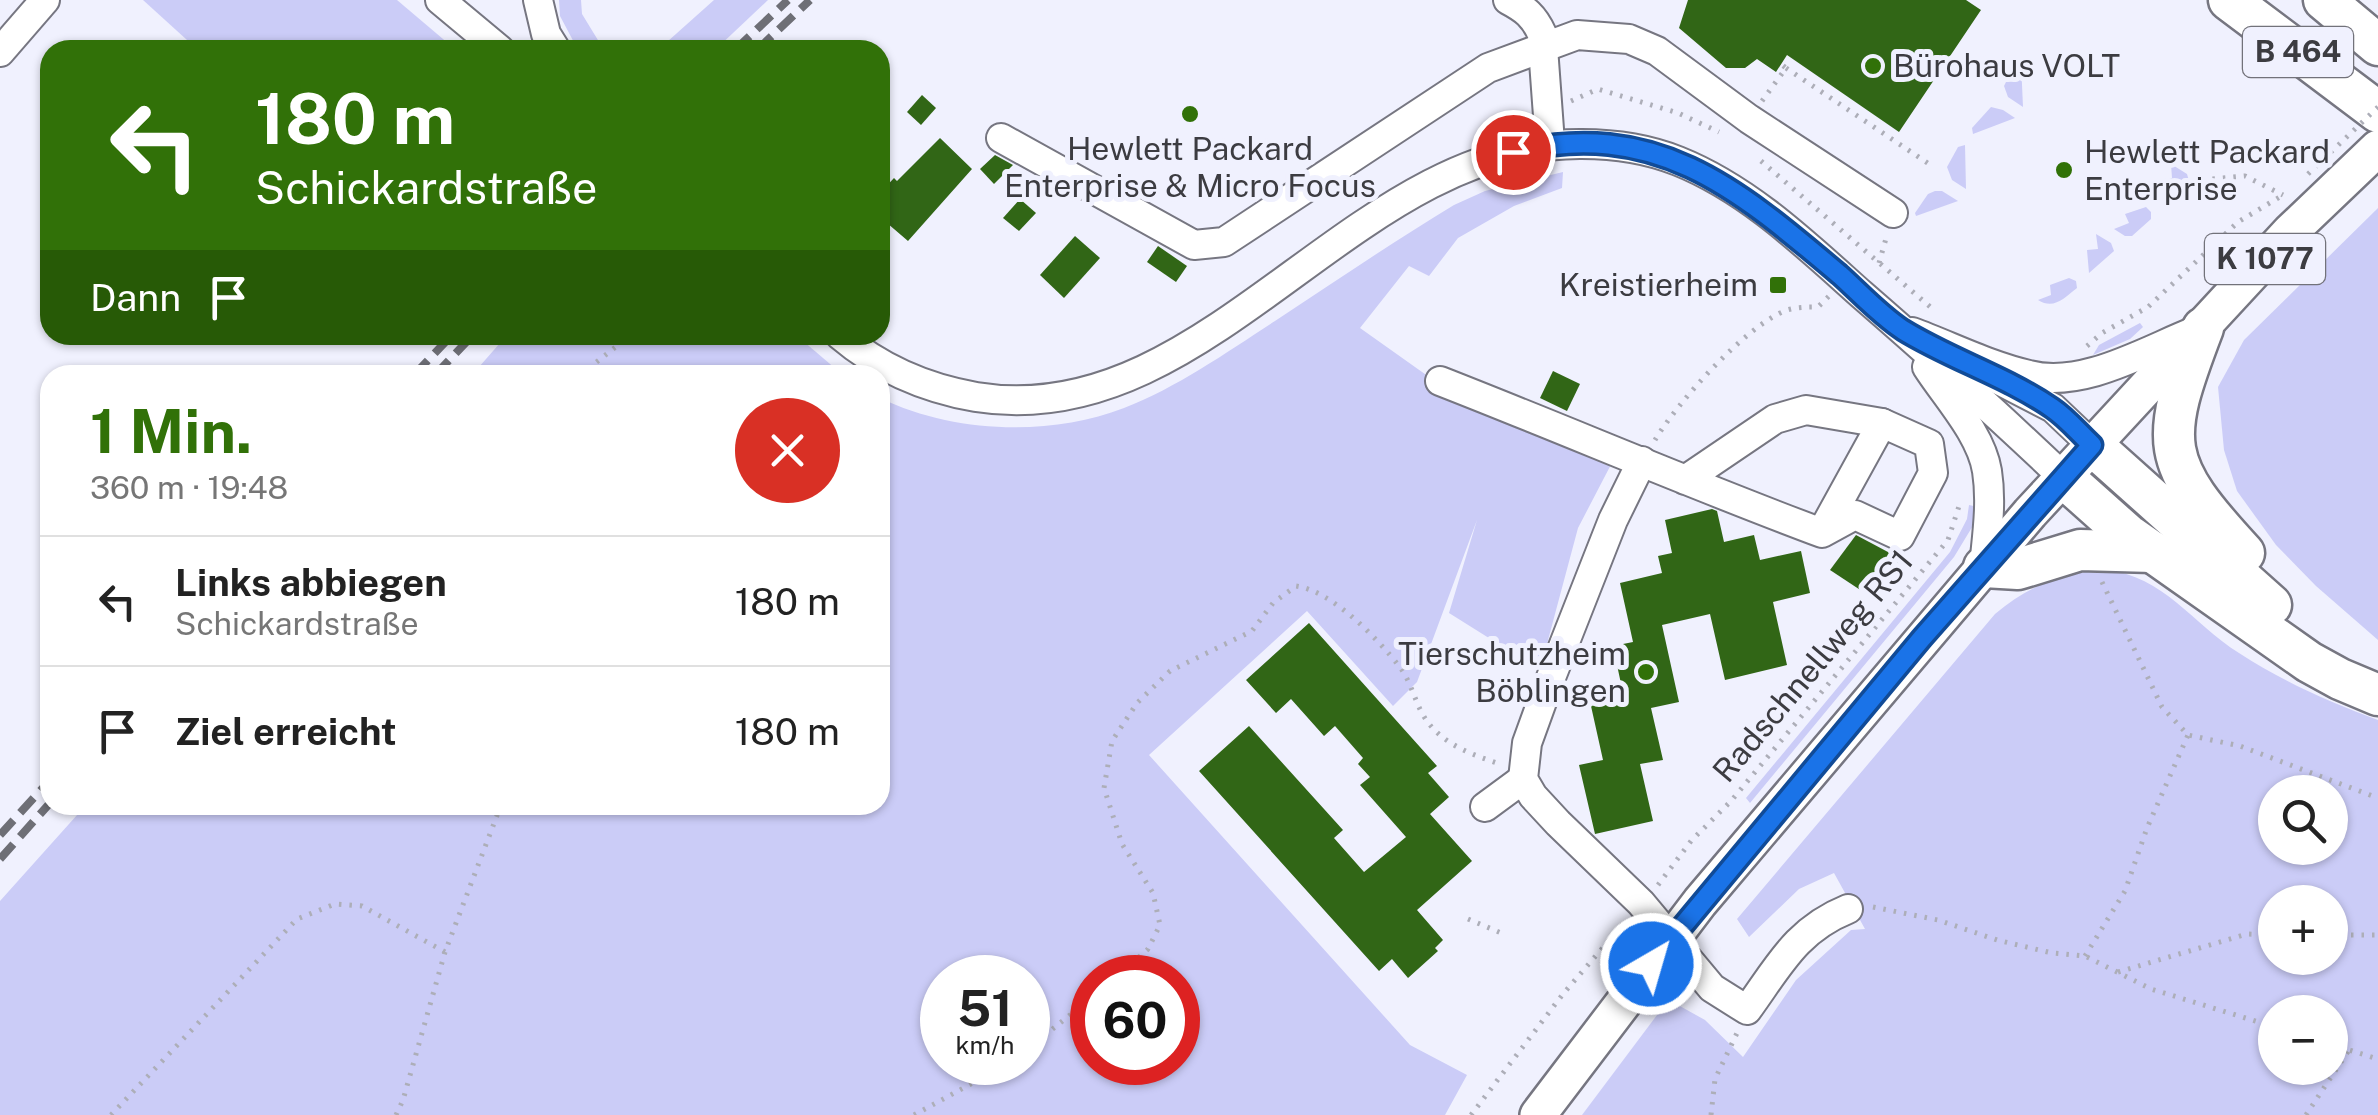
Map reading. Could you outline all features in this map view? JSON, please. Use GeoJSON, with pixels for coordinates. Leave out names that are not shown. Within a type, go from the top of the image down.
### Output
{"type":"FeatureCollection","features":[{"type":"Feature","properties":{"kind":"highway","name":"B 464"},"geometry":{"type":"LineString","coordinates":[[2229,0],[2375,110]]}},
{"type":"Feature","properties":{"kind":"highway","name":"B 464"},"geometry":{"type":"LineString","coordinates":[[2324,0],[2378,45]]}},
{"type":"Feature","properties":{"kind":"highway"},"geometry":{"type":"LineString","coordinates":[[2203,328],[2176,397],[2172,430],[2178,466],[2200,504],[2264,575],[2304,632]]}},
{"type":"Feature","properties":{"kind":"highway"},"geometry":{"type":"LineString","coordinates":[[2092,445],[2304,632],[2378,676]]}},
{"type":"Feature","properties":{"kind":"highway"},"geometry":{"type":"LineString","coordinates":[[2063,477],[2153,552],[2309,662],[2378,694]]}},
{"type":"Feature","properties":{"kind":"highway"},"geometry":{"type":"LineString","coordinates":[[1984,567],[2018,569],[2080,550],[2153,552]]}},
{"type":"Feature","properties":{"kind":"main road","name":"K 1077"},"geometry":{"type":"LineString","coordinates":[[1538,1115],[1671,937],[1984,567],[2290,232],[2319,184],[2378,148]]}},
{"type":"Feature","properties":{"kind":"street"},"geometry":{"type":"LineString","coordinates":[[0,52],[45,0]]}},
{"type":"Feature","properties":{"kind":"street"},"geometry":{"type":"LineString","coordinates":[[538,0],[550,40]]}},
{"type":"Feature","properties":{"kind":"street"},"geometry":{"type":"LineString","coordinates":[[1508,0],[1526,9],[1536,20],[1545,46],[1550,144]]}},
{"type":"Feature","properties":{"kind":"street"},"geometry":{"type":"LineString","coordinates":[[450,3],[489,40]]}},
{"type":"Feature","properties":{"kind":"street"},"geometry":{"type":"LineString","coordinates":[[1001,138],[1194,245],[1224,242],[1488,68],[1578,35],[1628,39],[1656,51],[1749,119],[1893,213]]}},
{"type":"Feature","properties":{"kind":"street"},"geometry":{"type":"LineString","coordinates":[[890,369],[942,391],[994,400],[1080,392],[1118,380],[1219,326],[1412,191],[1476,161],[1550,144],[1614,144],[1676,160],[1724,183],[1764,211],[1901,328],[2063,477]]}},
{"type":"Feature","properties":{"kind":"street"},"geometry":{"type":"LineString","coordinates":[[1901,328],[2032,376],[2075,375],[2110,366],[2203,328]]}},
{"type":"Feature","properties":{"kind":"street"},"geometry":{"type":"LineString","coordinates":[[1901,328],[2053,408],[2092,445]]}},
{"type":"Feature","properties":{"kind":"street"},"geometry":{"type":"LineString","coordinates":[[1901,328],[1968,428],[1987,470],[1990,513],[1984,567]]}},
{"type":"Feature","properties":{"kind":"street"},"geometry":{"type":"LineString","coordinates":[[852,345],[883,365]]}},
{"type":"Feature","properties":{"kind":"street"},"geometry":{"type":"LineString","coordinates":[[1440,381],[1822,533]]}},
{"type":"Feature","properties":{"kind":"street"},"geometry":{"type":"LineString","coordinates":[[1685,480],[1774,419],[1806,410],[1882,423],[1929,444],[1933,473],[1900,536],[1854,515],[1822,533]]}},
{"type":"Feature","properties":{"kind":"street"},"geometry":{"type":"LineString","coordinates":[[1822,533],[1882,423]]}},
{"type":"Feature","properties":{"kind":"street"},"geometry":{"type":"LineString","coordinates":[[1642,460],[1608,530],[1527,743],[1522,775],[1533,796],[1671,937],[1712,988],[1748,1010],[1796,942],[1820,920],[1848,909]]}},
{"type":"Feature","properties":{"kind":"street"},"geometry":{"type":"LineString","coordinates":[[1484,807],[1522,775]]}},
{"type":"Feature","properties":{"kind":"path"},"geometry":{"type":"LineString","coordinates":[[1749,119],[1784,66],[1932,166]]}},
{"type":"Feature","properties":{"kind":"path"},"geometry":{"type":"LineString","coordinates":[[2075,375],[2086,347],[2102,333],[2148,307],[2238,222],[2283,195],[2319,184],[2375,110]]}},
{"type":"Feature","properties":{"kind":"path"},"geometry":{"type":"LineString","coordinates":[[2202,180],[2246,176],[2283,195]]}},
{"type":"Feature","properties":{"kind":"path"},"geometry":{"type":"LineString","coordinates":[[1642,460],[1670,417],[1738,345],[1788,310],[1818,307],[1846,280]]}},
{"type":"Feature","properties":{"kind":"path"},"geometry":{"type":"LineString","coordinates":[[592,365],[618,345]]}},
{"type":"Feature","properties":{"kind":"path","name":"Radschnellweg RS1"},"geometry":{"type":"LineString","coordinates":[[1658,886],[1948,540],[1972,476],[1987,470]]}},
{"type":"Feature","properties":{"kind":"path"},"geometry":{"type":"LineString","coordinates":[[2080,550],[2100,577],[2162,707],[2188,735],[2240,746],[2378,798]]}},
{"type":"Feature","properties":{"kind":"path"},"geometry":{"type":"LineString","coordinates":[[1141,955],[1160,925],[1153,893],[1122,844],[1104,788],[1112,741],[1136,703],[1170,671],[1252,630],[1272,603],[1296,586],[1306,587],[1339,605],[1390,656],[1436,732],[1463,750],[1522,775]]}},
{"type":"Feature","properties":{"kind":"path"},"geometry":{"type":"LineString","coordinates":[[2085,956],[2125,891],[2147,828],[2188,735]]}},
{"type":"Feature","properties":{"kind":"path"},"geometry":{"type":"LineString","coordinates":[[396,1115],[445,952],[497,815]]}},
{"type":"Feature","properties":{"kind":"path"},"geometry":{"type":"LineString","coordinates":[[112,1115],[297,919],[336,904],[362,906],[445,952]]}},
{"type":"Feature","properties":{"kind":"path"},"geometry":{"type":"LineString","coordinates":[[1848,909],[1872,906],[1894,910],[1997,940],[2085,956],[2152,989],[2258,1022]]}},
{"type":"Feature","properties":{"kind":"path"},"geometry":{"type":"LineString","coordinates":[[1470,1115],[1630,917]]}},
{"type":"Feature","properties":{"kind":"path"},"geometry":{"type":"LineString","coordinates":[[1468,919],[1506,935]]}},
{"type":"Feature","properties":{"kind":"path"},"geometry":{"type":"LineString","coordinates":[[2117,973],[2258,934]]}},
{"type":"Feature","properties":{"kind":"path"},"geometry":{"type":"LineString","coordinates":[[2348,935],[2378,935]]}},
{"type":"Feature","properties":{"kind":"path"},"geometry":{"type":"LineString","coordinates":[[1710,1115],[1714,1079],[1748,1010]]}},
{"type":"Feature","properties":{"kind":"path"},"geometry":{"type":"LineString","coordinates":[[1050,1032],[1070,1016]]}},
{"type":"Feature","properties":{"kind":"path"},"geometry":{"type":"LineString","coordinates":[[2306,1115],[2349,1050],[2378,1059]]}},
{"type":"Feature","properties":{"kind":"path"},"geometry":{"type":"LineString","coordinates":[[914,1115],[968,1085]]}},
{"type":"Feature","properties":{"kind":"shaded area"},"geometry":{"type":"Polygon","coordinates":[[[143,0],[397,0],[444,40],[187,40],[143,0]]]}},
{"type":"Feature","properties":{"kind":"shaded area"},"geometry":{"type":"Polygon","coordinates":[[[559,0],[581,0],[582,14],[598,40],[573,40],[560,16],[559,0]]]}},
{"type":"Feature","properties":{"kind":"shaded area"},"geometry":{"type":"Polygon","coordinates":[[[714,0],[768,0],[726,40],[669,40],[714,0]]]}},
{"type":"Feature","properties":{"kind":"shaded area"},"geometry":{"type":"Polygon","coordinates":[[[2021,62],[2023,107],[2008,97],[2004,86],[2015,64],[2021,62]]]}},
{"type":"Feature","properties":{"kind":"shaded area"},"geometry":{"type":"Polygon","coordinates":[[[1991,107],[2015,118],[1973,134],[1972,128],[1991,107]]]}},
{"type":"Feature","properties":{"kind":"shaded area"},"geometry":{"type":"Polygon","coordinates":[[[1965,145],[1966,189],[1952,180],[1947,167],[1958,147],[1965,145]]]}},
{"type":"Feature","properties":{"kind":"shaded area"},"geometry":{"type":"Polygon","coordinates":[[[2171,164],[2187,174],[2189,181],[2165,203],[2162,179],[2172,178],[2171,164]]]}},
{"type":"Feature","properties":{"kind":"shaded area"},"geometry":{"type":"Polygon","coordinates":[[[1563,172],[1562,188],[1514,206],[1458,238],[1429,276],[1409,266],[1360,328],[1446,389],[1617,453],[1578,528],[1540,670],[1449,613],[1477,520],[1417,682],[1393,706],[1307,611],[1149,755],[1410,1045],[1467,1075],[1445,1115],[0,1115],[0,901],[77,815],[890,815],[890,402],[938,418],[1001,427],[1064,424],[1124,408],[1202,368],[1431,219],[1485,191],[1563,172]]]}},
{"type":"Feature","properties":{"kind":"shaded area"},"geometry":{"type":"Polygon","coordinates":[[[1935,191],[1958,201],[1916,216],[1928,194],[1935,191]]]}},
{"type":"Feature","properties":{"kind":"shaded area"},"geometry":{"type":"Polygon","coordinates":[[[2146,207],[2151,219],[2132,236],[2114,229],[2129,223],[2125,214],[2146,207]]]}},
{"type":"Feature","properties":{"kind":"shaded area"},"geometry":{"type":"Polygon","coordinates":[[[2378,208],[2378,640],[2276,545],[2237,491],[2224,450],[2218,387],[2244,340],[2378,208]]]}},
{"type":"Feature","properties":{"kind":"shaded area"},"geometry":{"type":"Polygon","coordinates":[[[2096,234],[2111,243],[2114,251],[2089,273],[2087,250],[2098,249],[2096,234]]]}},
{"type":"Feature","properties":{"kind":"shaded area"},"geometry":{"type":"Polygon","coordinates":[[[2069,278],[2076,281],[2077,288],[2063,299],[2049,304],[2038,300],[2051,295],[2050,285],[2069,278]]]}},
{"type":"Feature","properties":{"kind":"shaded area"},"geometry":{"type":"Polygon","coordinates":[[[2140,323],[2143,327],[2130,339],[2093,355],[2099,345],[2140,323]]]}},
{"type":"Feature","properties":{"kind":"shaded area"},"geometry":{"type":"Polygon","coordinates":[[[498,345],[808,345],[831,365],[481,365],[498,345]]]}},
{"type":"Feature","properties":{"kind":"shaded area"},"geometry":{"type":"Polygon","coordinates":[[[1969,505],[1978,507],[1974,524],[1954,557],[1750,803],[1746,798],[1950,552],[1967,519],[1969,505]]]}},
{"type":"Feature","properties":{"kind":"shaded area"},"geometry":{"type":"Polygon","coordinates":[[[2104,569],[2144,581],[2256,663],[2307,691],[2378,720],[2378,1115],[1582,1115],[1657,1015],[1678,1005],[1705,1020],[1743,1057],[1796,980],[1851,930],[1865,929],[1834,873],[1799,889],[1749,937],[1737,919],[1995,614],[2033,588],[2104,569]]]}},
{"type":"Feature","properties":{"kind":"building","name":"Bürohaus VOLT"},"geometry":{"type":"Polygon","coordinates":[[[1688,0],[1966,0],[1981,10],[1899,132],[1787,55],[1776,72],[1757,59],[1745,68],[1726,68],[1679,28],[1688,0]]]}},
{"type":"Feature","properties":{"kind":"building"},"geometry":{"type":"Polygon","coordinates":[[[922,95],[936,108],[921,125],[907,112],[922,95]]]}},
{"type":"Feature","properties":{"kind":"building"},"geometry":{"type":"Polygon","coordinates":[[[940,138],[972,169],[908,241],[890,226],[890,182],[894,178],[897,181],[940,138]]]}},
{"type":"Feature","properties":{"kind":"building"},"geometry":{"type":"Polygon","coordinates":[[[995,155],[1013,165],[994,184],[980,169],[995,155]]]}},
{"type":"Feature","properties":{"kind":"building"},"geometry":{"type":"Polygon","coordinates":[[[1020,199],[1036,213],[1019,231],[1003,218],[1020,199]]]}},
{"type":"Feature","properties":{"kind":"building"},"geometry":{"type":"Polygon","coordinates":[[[1075,236],[1100,258],[1064,298],[1040,275],[1075,236]]]}},
{"type":"Feature","properties":{"kind":"building"},"geometry":{"type":"Polygon","coordinates":[[[1158,246],[1187,266],[1176,282],[1147,262],[1158,246]]]}},
{"type":"Feature","properties":{"kind":"building"},"geometry":{"type":"Polygon","coordinates":[[[1553,371],[1580,384],[1567,411],[1540,398],[1553,371]]]}},
{"type":"Feature","properties":{"kind":"building","name":"Tierschutzheim Böblingen"},"geometry":{"type":"Polygon","coordinates":[[[1717,511],[1724,542],[1754,535],[1760,560],[1801,551],[1810,593],[1773,602],[1787,665],[1725,680],[1710,614],[1662,625],[1679,702],[1651,708],[1663,760],[1640,764],[1653,821],[1595,834],[1579,765],[1603,760],[1591,706],[1624,698],[1613,646],[1633,642],[1620,583],[1662,573],[1658,556],[1672,553],[1665,520],[1717,511]]]}},
{"type":"Feature","properties":{"kind":"building"},"geometry":{"type":"Polygon","coordinates":[[[1856,535],[1903,560],[1877,601],[1830,570],[1856,535]]]}},
{"type":"Feature","properties":{"kind":"building"},"geometry":{"type":"Polygon","coordinates":[[[1309,623],[1437,766],[1428,773],[1449,797],[1430,814],[1472,861],[1417,910],[1443,940],[1435,948],[1438,951],[1408,978],[1392,959],[1379,971],[1199,771],[1249,726],[1343,830],[1334,838],[1364,872],[1406,837],[1360,785],[1370,777],[1358,764],[1363,758],[1335,726],[1324,736],[1291,699],[1276,713],[1246,680],[1309,623]]]}},
{"type":"Feature","properties":{"kind":"railway"},"geometry":{"type":"LineString","coordinates":[[746,40],[788,0]]}},
{"type":"Feature","properties":{"kind":"railway"},"geometry":{"type":"LineString","coordinates":[[768,40],[810,0]]}},
{"type":"Feature","properties":{"kind":"railway"},"geometry":{"type":"LineString","coordinates":[[424,365],[442,345]]}},
{"type":"Feature","properties":{"kind":"railway"},"geometry":{"type":"LineString","coordinates":[[444,365],[464,345]]}},
{"type":"Feature","properties":{"kind":"railway"},"geometry":{"type":"LineString","coordinates":[[0,835],[40,791]]}},
{"type":"Feature","properties":{"kind":"railway"},"geometry":{"type":"LineString","coordinates":[[0,859],[40,814]]}},
{"type":"Feature","properties":{"kind":"place","name":"Bürohaus VOLT"},"geometry":{"type":"Point","coordinates":[1873,66]}},
{"type":"Feature","properties":{"kind":"place","name":"Hewlett Packard Enterprise & Micro Focus"},"geometry":{"type":"Point","coordinates":[1190,114]}},
{"type":"Feature","properties":{"kind":"place","name":"Hewlett Packard Enterprise"},"geometry":{"type":"Point","coordinates":[2064,170]}},
{"type":"Feature","properties":{"kind":"place","name":"Kreistierheim"},"geometry":{"type":"Point","coordinates":[1778,285]}},
{"type":"Feature","properties":{"kind":"place","name":"Tierschutzheim Böblingen"},"geometry":{"type":"Point","coordinates":[1646,672]}},
{"type":"Feature","properties":{"kind":"route"},"geometry":{"type":"LineString","coordinates":[[1513,152],[1550,144],[1614,144],[1676,160],[1724,183],[1777,221],[1901,328],[2053,408],[2092,445],[1922,638],[1651,964]]}}]}
